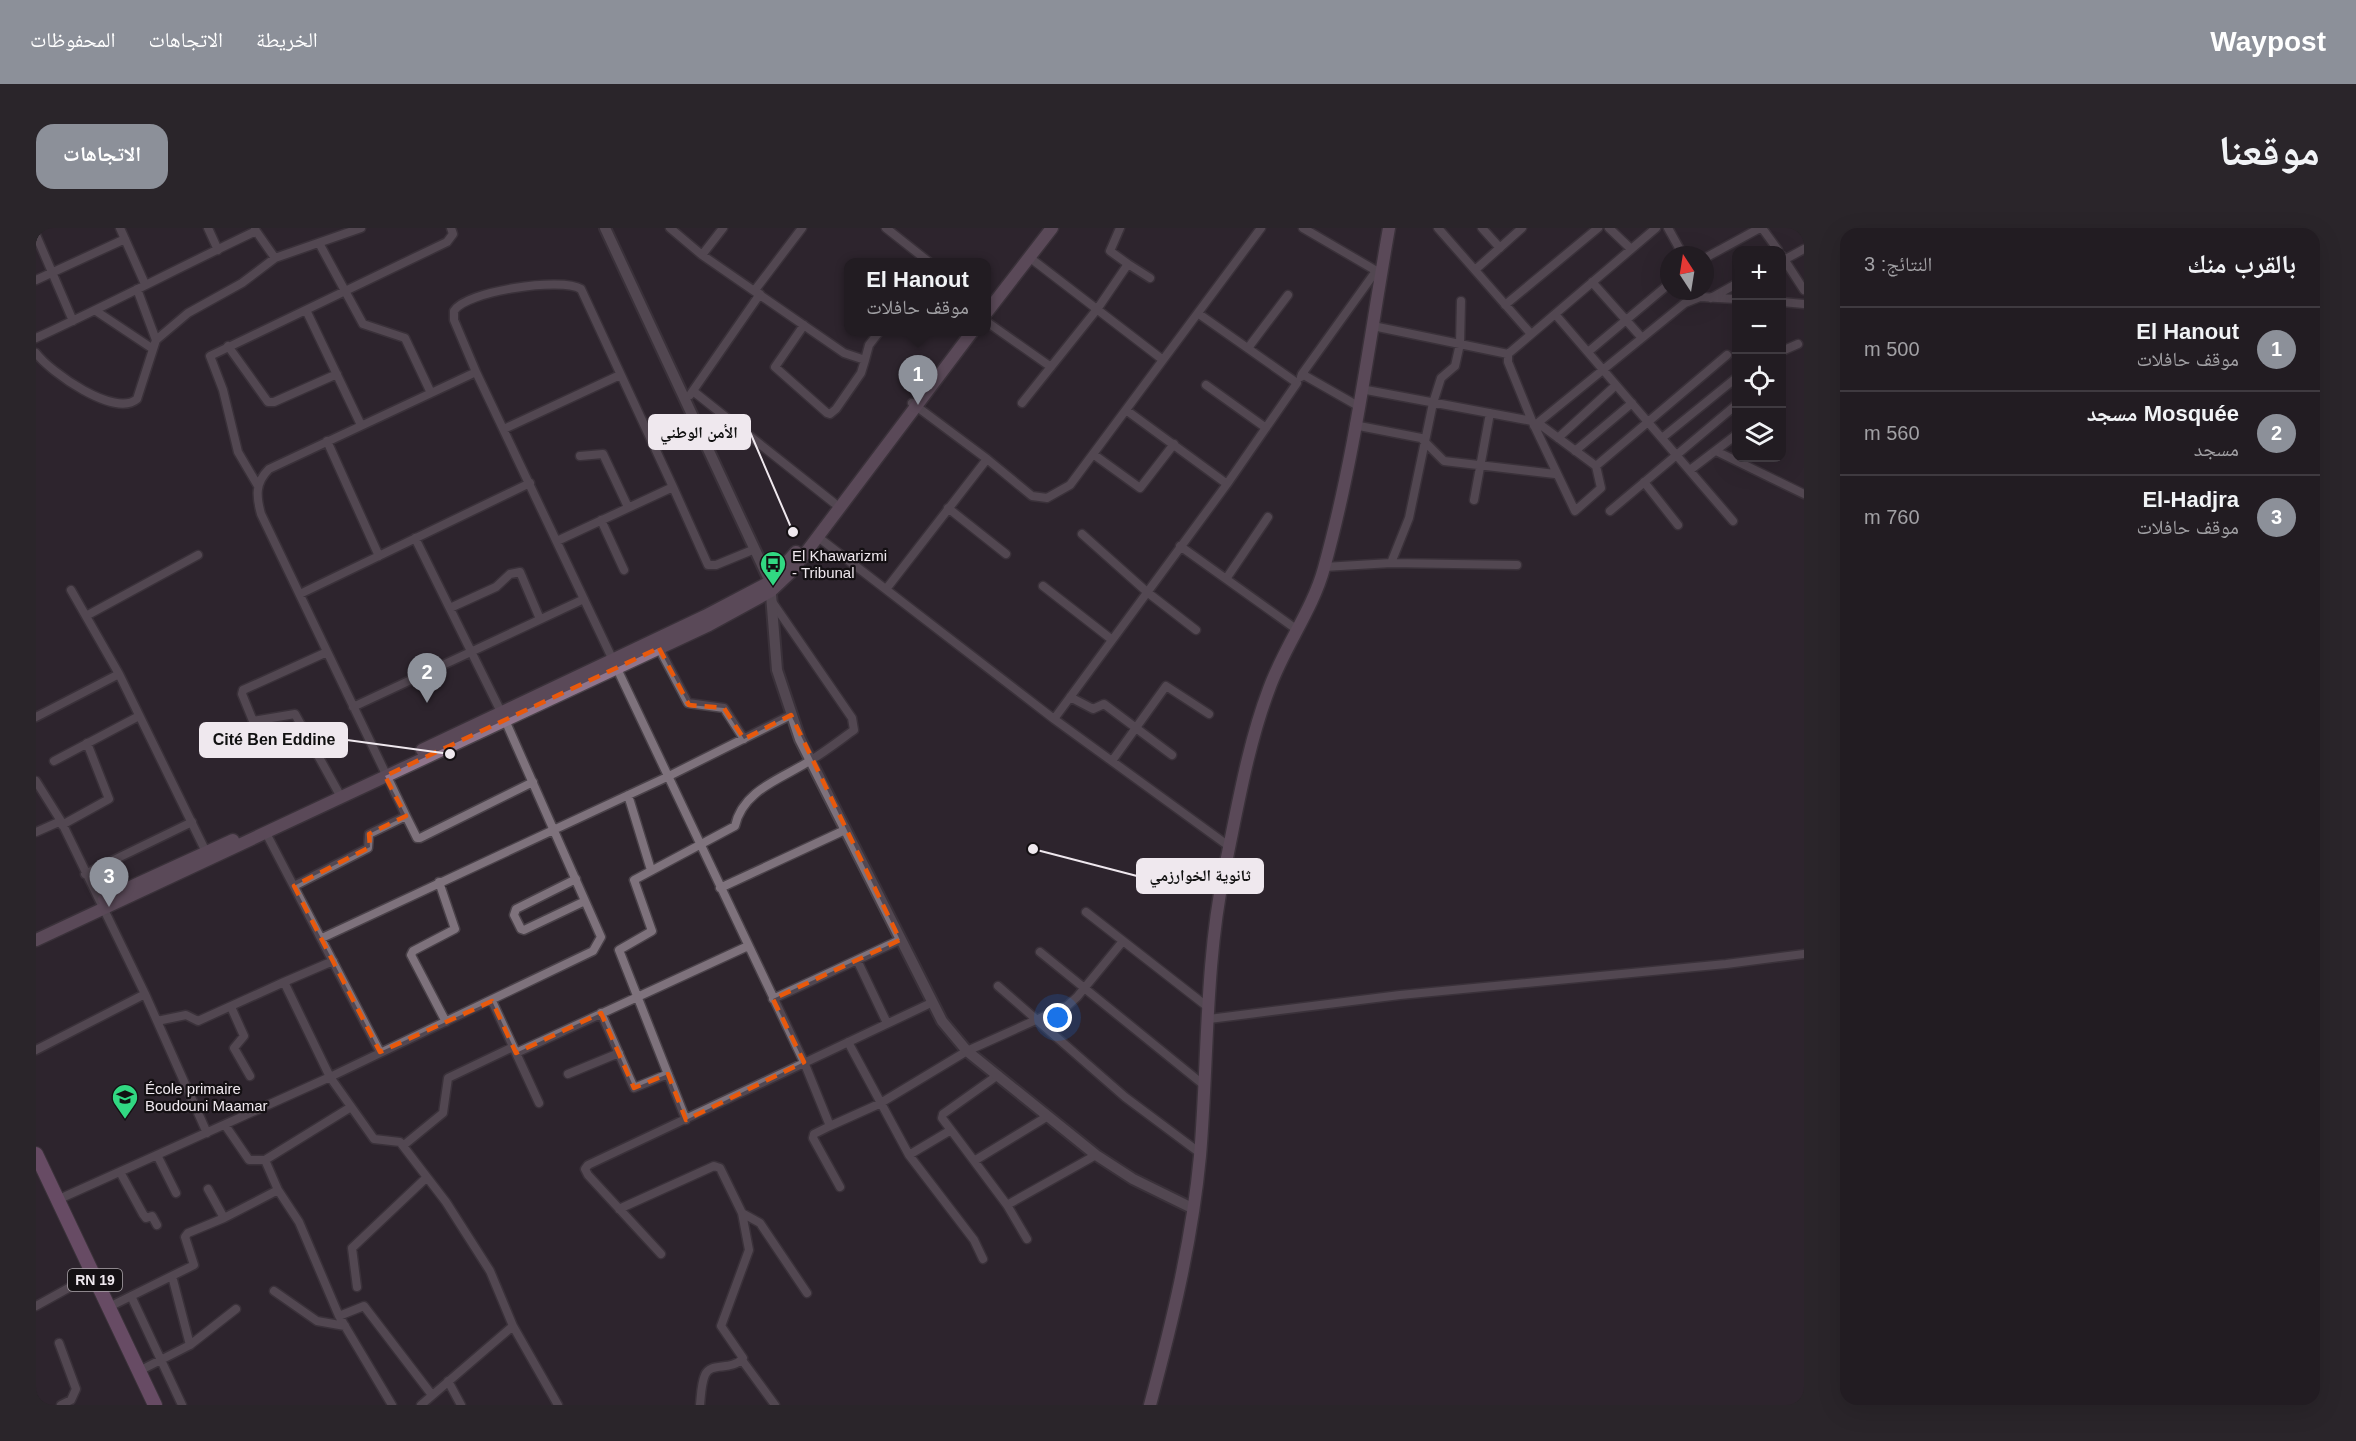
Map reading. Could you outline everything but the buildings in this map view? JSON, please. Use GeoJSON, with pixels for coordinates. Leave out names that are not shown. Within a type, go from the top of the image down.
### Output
{"type":"FeatureCollection","features":[{"type":"Feature","properties":{"kind":"highway","name":"RN 19"},"geometry":{"type":"LineString","coordinates":[[36,1154],[155,1405]]}},
{"type":"Feature","properties":{"kind":"main road"},"geometry":{"type":"LineString","coordinates":[[991,301],[1042,228]]}},
{"type":"Feature","properties":{"kind":"main road"},"geometry":{"type":"LineString","coordinates":[[991,301],[1052,228]]}},
{"type":"Feature","properties":{"kind":"main road"},"geometry":{"type":"LineString","coordinates":[[1150,1405],[1173,1323],[1194,1209],[1220,895],[1244,780],[1268,691],[1296,629],[1313,599],[1324,567],[1358,406],[1373,326],[1378,272],[1389,228]]}},
{"type":"Feature","properties":{"kind":"main road"},"geometry":{"type":"LineString","coordinates":[[614,665],[658,648],[772,592],[784,581],[914,405],[961,336]]}},
{"type":"Feature","properties":{"kind":"main road"},"geometry":{"type":"LineString","coordinates":[[36,940],[100,906],[772,592],[834,503],[969,336]]}},
{"type":"Feature","properties":{"kind":"main road"},"geometry":{"type":"LineString","coordinates":[[208,856],[266,833],[340,794]]}},
{"type":"Feature","properties":{"kind":"main road"},"geometry":{"type":"LineString","coordinates":[[36,931],[100,906]]}},
{"type":"Feature","properties":{"kind":"street"},"geometry":{"type":"LineString","coordinates":[[120,228],[141,287],[155,345]]}},
{"type":"Feature","properties":{"kind":"street"},"geometry":{"type":"LineString","coordinates":[[208,228],[218,250]]}},
{"type":"Feature","properties":{"kind":"street"},"geometry":{"type":"LineString","coordinates":[[36,353],[68,382],[98,397],[124,403],[137,399],[155,345],[188,313],[242,283],[274,258],[362,228]]}},
{"type":"Feature","properties":{"kind":"street"},"geometry":{"type":"LineString","coordinates":[[258,486],[238,452],[223,390],[210,360],[213,352],[447,242],[453,234],[451,228]]}},
{"type":"Feature","properties":{"kind":"street"},"geometry":{"type":"LineString","coordinates":[[605,228],[689,396],[772,592],[854,722],[854,730],[810,761],[764,785],[737,817],[735,826],[637,876],[634,883],[652,933],[619,949],[686,1120]]}},
{"type":"Feature","properties":{"kind":"street"},"geometry":{"type":"LineString","coordinates":[[670,228],[702,255],[844,353],[865,360]]}},
{"type":"Feature","properties":{"kind":"street"},"geometry":{"type":"LineString","coordinates":[[702,255],[723,228]]}},
{"type":"Feature","properties":{"kind":"street"},"geometry":{"type":"LineString","coordinates":[[689,396],[802,228]]}},
{"type":"Feature","properties":{"kind":"street"},"geometry":{"type":"LineString","coordinates":[[886,228],[923,258]]}},
{"type":"Feature","properties":{"kind":"street"},"geometry":{"type":"LineString","coordinates":[[1120,228],[1110,251],[1150,278]]}},
{"type":"Feature","properties":{"kind":"street"},"geometry":{"type":"LineString","coordinates":[[914,405],[987,459],[1032,496],[1047,498],[1070,485],[1261,228]]}},
{"type":"Feature","properties":{"kind":"street"},"geometry":{"type":"LineString","coordinates":[[1054,719],[1227,484],[1297,382],[1378,272],[1303,228]]}},
{"type":"Feature","properties":{"kind":"street"},"geometry":{"type":"LineString","coordinates":[[1438,228],[1531,334]]}},
{"type":"Feature","properties":{"kind":"street"},"geometry":{"type":"LineString","coordinates":[[1482,228],[1500,248]]}},
{"type":"Feature","properties":{"kind":"street"},"geometry":{"type":"LineString","coordinates":[[1475,270],[1522,228]]}},
{"type":"Feature","properties":{"kind":"street"},"geometry":{"type":"LineString","coordinates":[[1505,305],[1598,228]]}},
{"type":"Feature","properties":{"kind":"street"},"geometry":{"type":"LineString","coordinates":[[1609,228],[1631,249]]}},
{"type":"Feature","properties":{"kind":"street"},"geometry":{"type":"LineString","coordinates":[[1668,228],[1678,246]]}},
{"type":"Feature","properties":{"kind":"street"},"geometry":{"type":"LineString","coordinates":[[1714,253],[1761,228],[1775,246]]}},
{"type":"Feature","properties":{"kind":"street"},"geometry":{"type":"LineString","coordinates":[[1361,389],[1535,423],[1596,466],[1601,488],[1577,512],[1572,510],[1555,474],[1535,423],[1508,362],[1508,354],[1631,249],[1651,229]]}},
{"type":"Feature","properties":{"kind":"street"},"geometry":{"type":"LineString","coordinates":[[36,338],[96,311],[256,230],[274,258]]}},
{"type":"Feature","properties":{"kind":"street"},"geometry":{"type":"LineString","coordinates":[[36,235],[73,321]]}},
{"type":"Feature","properties":{"kind":"street"},"geometry":{"type":"LineString","coordinates":[[36,280],[125,239]]}},
{"type":"Feature","properties":{"kind":"street"},"geometry":{"type":"LineString","coordinates":[[320,243],[365,325],[405,338],[431,393]]}},
{"type":"Feature","properties":{"kind":"street"},"geometry":{"type":"LineString","coordinates":[[1786,257],[1804,249]]}},
{"type":"Feature","properties":{"kind":"street"},"geometry":{"type":"LineString","coordinates":[[1029,257],[1163,360]]}},
{"type":"Feature","properties":{"kind":"street"},"geometry":{"type":"LineString","coordinates":[[1022,404],[1098,308],[1128,264]]}},
{"type":"Feature","properties":{"kind":"street"},"geometry":{"type":"LineString","coordinates":[[1786,265],[1804,290]]}},
{"type":"Feature","properties":{"kind":"street"},"geometry":{"type":"LineString","coordinates":[[1592,282],[1642,338]]}},
{"type":"Feature","properties":{"kind":"street"},"geometry":{"type":"LineString","coordinates":[[755,549],[716,565],[708,565],[580,289],[568,285],[482,294],[456,308],[454,320],[476,372],[804,1062],[830,1126]]}},
{"type":"Feature","properties":{"kind":"street"},"geometry":{"type":"LineString","coordinates":[[1714,292],[1732,286]]}},
{"type":"Feature","properties":{"kind":"street"},"geometry":{"type":"LineString","coordinates":[[1588,352],[1660,292]]}},
{"type":"Feature","properties":{"kind":"street"},"geometry":{"type":"LineString","coordinates":[[1248,348],[1287,295]]}},
{"type":"Feature","properties":{"kind":"street"},"geometry":{"type":"LineString","coordinates":[[1714,296],[1732,298]]}},
{"type":"Feature","properties":{"kind":"street"},"geometry":{"type":"LineString","coordinates":[[1535,423],[1686,303],[1694,300]]}},
{"type":"Feature","properties":{"kind":"street"},"geometry":{"type":"LineString","coordinates":[[1391,563],[1410,518],[1433,403],[1442,376],[1455,366],[1460,344],[1461,301]]}},
{"type":"Feature","properties":{"kind":"street"},"geometry":{"type":"LineString","coordinates":[[1786,302],[1804,304]]}},
{"type":"Feature","properties":{"kind":"street"},"geometry":{"type":"LineString","coordinates":[[306,310],[362,425]]}},
{"type":"Feature","properties":{"kind":"street"},"geometry":{"type":"LineString","coordinates":[[96,311],[155,345]]}},
{"type":"Feature","properties":{"kind":"street"},"geometry":{"type":"LineString","coordinates":[[1199,314],[1297,382]]}},
{"type":"Feature","properties":{"kind":"street"},"geometry":{"type":"LineString","coordinates":[[1555,314],[1733,521]]}},
{"type":"Feature","properties":{"kind":"street"},"geometry":{"type":"LineString","coordinates":[[804,325],[775,367],[777,372],[830,414],[861,373],[869,345],[876,336]]}},
{"type":"Feature","properties":{"kind":"street"},"geometry":{"type":"LineString","coordinates":[[991,325],[1051,367]]}},
{"type":"Feature","properties":{"kind":"street"},"geometry":{"type":"LineString","coordinates":[[1373,326],[1508,354]]}},
{"type":"Feature","properties":{"kind":"street"},"geometry":{"type":"LineString","coordinates":[[1786,349],[1798,344]]}},
{"type":"Feature","properties":{"kind":"street"},"geometry":{"type":"LineString","coordinates":[[228,346],[268,402],[274,402],[337,374]]}},
{"type":"Feature","properties":{"kind":"street"},"geometry":{"type":"LineString","coordinates":[[1596,466],[1727,355]]}},
{"type":"Feature","properties":{"kind":"street"},"geometry":{"type":"LineString","coordinates":[[476,372],[269,468],[256,492],[261,514],[383,773],[419,838],[533,782]]}},
{"type":"Feature","properties":{"kind":"street"},"geometry":{"type":"LineString","coordinates":[[504,429],[620,375]]}},
{"type":"Feature","properties":{"kind":"street"},"geometry":{"type":"LineString","coordinates":[[1302,375],[1358,406]]}},
{"type":"Feature","properties":{"kind":"street"},"geometry":{"type":"LineString","coordinates":[[1662,438],[1732,382]]}},
{"type":"Feature","properties":{"kind":"street"},"geometry":{"type":"LineString","coordinates":[[1558,438],[1616,385]]}},
{"type":"Feature","properties":{"kind":"street"},"geometry":{"type":"LineString","coordinates":[[1206,386],[1266,428]]}},
{"type":"Feature","properties":{"kind":"street"},"geometry":{"type":"LineString","coordinates":[[689,396],[834,503]]}},
{"type":"Feature","properties":{"kind":"street"},"geometry":{"type":"LineString","coordinates":[[1575,451],[1632,403]]}},
{"type":"Feature","properties":{"kind":"street"},"geometry":{"type":"LineString","coordinates":[[1610,511],[1733,408]]}},
{"type":"Feature","properties":{"kind":"street"},"geometry":{"type":"LineString","coordinates":[[1126,410],[1227,484]]}},
{"type":"Feature","properties":{"kind":"street"},"geometry":{"type":"LineString","coordinates":[[1474,500],[1491,413]]}},
{"type":"Feature","properties":{"kind":"street"},"geometry":{"type":"LineString","coordinates":[[1354,425],[1425,440],[1444,461],[1555,474]]}},
{"type":"Feature","properties":{"kind":"street"},"geometry":{"type":"LineString","coordinates":[[1690,470],[1732,439]]}},
{"type":"Feature","properties":{"kind":"street"},"geometry":{"type":"LineString","coordinates":[[327,441],[379,556]]}},
{"type":"Feature","properties":{"kind":"street"},"geometry":{"type":"LineString","coordinates":[[1093,454],[1140,488],[1174,444]]}},
{"type":"Feature","properties":{"kind":"street"},"geometry":{"type":"LineString","coordinates":[[1716,451],[1804,494]]}},
{"type":"Feature","properties":{"kind":"street"},"geometry":{"type":"LineString","coordinates":[[580,456],[603,454],[628,507]]}},
{"type":"Feature","properties":{"kind":"street"},"geometry":{"type":"LineString","coordinates":[[887,588],[987,459]]}},
{"type":"Feature","properties":{"kind":"street"},"geometry":{"type":"LineString","coordinates":[[1644,482],[1678,525]]}},
{"type":"Feature","properties":{"kind":"street"},"geometry":{"type":"LineString","coordinates":[[300,594],[530,483]]}},
{"type":"Feature","properties":{"kind":"street"},"geometry":{"type":"LineString","coordinates":[[557,541],[673,487]]}},
{"type":"Feature","properties":{"kind":"street"},"geometry":{"type":"LineString","coordinates":[[948,508],[1006,554]]}},
{"type":"Feature","properties":{"kind":"street"},"geometry":{"type":"LineString","coordinates":[[1226,579],[1268,517]]}},
{"type":"Feature","properties":{"kind":"street"},"geometry":{"type":"LineString","coordinates":[[601,520],[624,570]]}},
{"type":"Feature","properties":{"kind":"street"},"geometry":{"type":"LineString","coordinates":[[1082,534],[1147,592],[1196,630]]}},
{"type":"Feature","properties":{"kind":"street"},"geometry":{"type":"LineString","coordinates":[[818,537],[1054,719],[1230,847]]}},
{"type":"Feature","properties":{"kind":"street"},"geometry":{"type":"LineString","coordinates":[[57,1200],[330,1077],[492,1001],[597,947],[601,937],[554,828],[503,716],[416,538]]}},
{"type":"Feature","properties":{"kind":"street"},"geometry":{"type":"LineString","coordinates":[[1180,546],[1296,629]]}},
{"type":"Feature","properties":{"kind":"street"},"geometry":{"type":"LineString","coordinates":[[86,616],[198,555]]}},
{"type":"Feature","properties":{"kind":"street"},"geometry":{"type":"LineString","coordinates":[[1324,567],[1391,563],[1517,565]]}},
{"type":"Feature","properties":{"kind":"street"},"geometry":{"type":"LineString","coordinates":[[450,608],[496,587],[510,574],[520,572],[540,619]]}},
{"type":"Feature","properties":{"kind":"street"},"geometry":{"type":"LineString","coordinates":[[1043,586],[1111,639]]}},
{"type":"Feature","properties":{"kind":"street"},"geometry":{"type":"LineString","coordinates":[[71,590],[119,674],[208,856]]}},
{"type":"Feature","properties":{"kind":"street"},"geometry":{"type":"LineString","coordinates":[[772,592],[777,670],[790,715],[810,761],[942,1021],[967,1051],[1096,1155],[1133,1179],[1194,1209]]}},
{"type":"Feature","properties":{"kind":"street"},"geometry":{"type":"LineString","coordinates":[[352,707],[584,598]]}},
{"type":"Feature","properties":{"kind":"street"},"geometry":{"type":"LineString","coordinates":[[658,648],[688,703],[724,708],[744,739]]}},
{"type":"Feature","properties":{"kind":"street"},"geometry":{"type":"LineString","coordinates":[[327,652],[243,690],[242,694],[253,721],[295,714],[340,794]]}},
{"type":"Feature","properties":{"kind":"street"},"geometry":{"type":"LineString","coordinates":[[36,717],[119,674]]}},
{"type":"Feature","properties":{"kind":"street"},"geometry":{"type":"LineString","coordinates":[[1112,761],[1168,685],[1209,714]]}},
{"type":"Feature","properties":{"kind":"street"},"geometry":{"type":"LineString","coordinates":[[1070,697],[1093,709],[1104,704],[1172,755]]}},
{"type":"Feature","properties":{"kind":"street"},"geometry":{"type":"LineString","coordinates":[[322,938],[667,777],[790,715]]}},
{"type":"Feature","properties":{"kind":"street"},"geometry":{"type":"LineString","coordinates":[[54,761],[139,716]]}},
{"type":"Feature","properties":{"kind":"street"},"geometry":{"type":"LineString","coordinates":[[36,832],[62,823],[109,801],[87,743]]}},
{"type":"Feature","properties":{"kind":"street"},"geometry":{"type":"LineString","coordinates":[[36,781],[62,823],[100,906],[145,994],[207,1133]]}},
{"type":"Feature","properties":{"kind":"street"},"geometry":{"type":"LineString","coordinates":[[628,795],[651,870]]}},
{"type":"Feature","properties":{"kind":"street"},"geometry":{"type":"LineString","coordinates":[[294,886],[368,848],[369,834],[406,816]]}},
{"type":"Feature","properties":{"kind":"street"},"geometry":{"type":"LineString","coordinates":[[86,874],[192,822]]}},
{"type":"Feature","properties":{"kind":"street"},"geometry":{"type":"LineString","coordinates":[[720,888],[845,830]]}},
{"type":"Feature","properties":{"kind":"street"},"geometry":{"type":"LineString","coordinates":[[266,833],[380,1052]]}},
{"type":"Feature","properties":{"kind":"street"},"geometry":{"type":"LineString","coordinates":[[576,879],[516,909],[514,915],[521,929],[525,930],[585,901]]}},
{"type":"Feature","properties":{"kind":"street"},"geometry":{"type":"LineString","coordinates":[[439,882],[455,929],[413,951],[411,955],[446,1022]]}},
{"type":"Feature","properties":{"kind":"street"},"geometry":{"type":"LineString","coordinates":[[1086,912],[1209,1013],[1804,954]]}},
{"type":"Feature","properties":{"kind":"street"},"geometry":{"type":"LineString","coordinates":[[773,999],[900,940]]}},
{"type":"Feature","properties":{"kind":"street"},"geometry":{"type":"LineString","coordinates":[[840,1187],[813,1138],[814,1134],[879,1104],[967,1051],[1072,1003],[1123,941]]}},
{"type":"Feature","properties":{"kind":"street"},"geometry":{"type":"LineString","coordinates":[[404,1145],[441,1116],[448,1078],[602,1013],[748,946]]}},
{"type":"Feature","properties":{"kind":"street"},"geometry":{"type":"LineString","coordinates":[[1040,952],[1204,1086]]}},
{"type":"Feature","properties":{"kind":"street"},"geometry":{"type":"LineString","coordinates":[[857,960],[887,1023]]}},
{"type":"Feature","properties":{"kind":"street"},"geometry":{"type":"LineString","coordinates":[[157,1021],[186,1015],[198,1021],[333,961]]}},
{"type":"Feature","properties":{"kind":"street"},"geometry":{"type":"LineString","coordinates":[[284,982],[330,1077],[374,1139],[396,1141],[404,1145],[426,1178],[446,1202],[490,1271],[513,1326],[558,1405]]}},
{"type":"Feature","properties":{"kind":"street"},"geometry":{"type":"LineString","coordinates":[[998,986],[1125,1097],[1200,1152]]}},
{"type":"Feature","properties":{"kind":"street"},"geometry":{"type":"LineString","coordinates":[[36,1050],[145,994]]}},
{"type":"Feature","properties":{"kind":"street"},"geometry":{"type":"LineString","coordinates":[[492,1001],[538,1103]]}},
{"type":"Feature","properties":{"kind":"street"},"geometry":{"type":"LineString","coordinates":[[661,1254],[588,1175],[586,1167],[931,1003]]}},
{"type":"Feature","properties":{"kind":"street"},"geometry":{"type":"LineString","coordinates":[[231,1007],[244,1036],[234,1048],[250,1076]]}},
{"type":"Feature","properties":{"kind":"street"},"geometry":{"type":"LineString","coordinates":[[602,1013],[634,1088],[668,1074]]}},
{"type":"Feature","properties":{"kind":"street"},"geometry":{"type":"LineString","coordinates":[[848,1042],[879,1104],[909,1155],[974,1240],[983,1259]]}},
{"type":"Feature","properties":{"kind":"street"},"geometry":{"type":"LineString","coordinates":[[568,1074],[619,1053]]}},
{"type":"Feature","properties":{"kind":"street"},"geometry":{"type":"LineString","coordinates":[[998,1075],[943,1115],[951,1130],[1007,1205],[1027,1239]]}},
{"type":"Feature","properties":{"kind":"street"},"geometry":{"type":"LineString","coordinates":[[225,1125],[249,1160],[265,1160],[351,1107]]}},
{"type":"Feature","properties":{"kind":"street"},"geometry":{"type":"LineString","coordinates":[[974,1161],[1048,1116]]}},
{"type":"Feature","properties":{"kind":"street"},"geometry":{"type":"LineString","coordinates":[[909,1155],[951,1130]]}},
{"type":"Feature","properties":{"kind":"street"},"geometry":{"type":"LineString","coordinates":[[157,1155],[176,1193]]}},
{"type":"Feature","properties":{"kind":"street"},"geometry":{"type":"LineString","coordinates":[[1007,1205],[1096,1155]]}},
{"type":"Feature","properties":{"kind":"street"},"geometry":{"type":"LineString","coordinates":[[265,1160],[278,1190],[299,1222],[339,1316],[392,1405]]}},
{"type":"Feature","properties":{"kind":"street"},"geometry":{"type":"LineString","coordinates":[[619,1209],[714,1166],[720,1168],[742,1213],[748,1256],[720,1326],[775,1405]]}},
{"type":"Feature","properties":{"kind":"street"},"geometry":{"type":"LineString","coordinates":[[120,1172],[143,1214],[146,1218],[152,1216],[157,1225]]}},
{"type":"Feature","properties":{"kind":"street"},"geometry":{"type":"LineString","coordinates":[[357,1287],[352,1248],[426,1178]]}},
{"type":"Feature","properties":{"kind":"street"},"geometry":{"type":"LineString","coordinates":[[208,1189],[224,1218]]}},
{"type":"Feature","properties":{"kind":"street"},"geometry":{"type":"LineString","coordinates":[[109,1307],[195,1263],[186,1234],[224,1218],[278,1190]]}},
{"type":"Feature","properties":{"kind":"street"},"geometry":{"type":"LineString","coordinates":[[742,1213],[760,1223],[807,1293]]}},
{"type":"Feature","properties":{"kind":"street"},"geometry":{"type":"LineString","coordinates":[[36,1306],[92,1275]]}},
{"type":"Feature","properties":{"kind":"street"},"geometry":{"type":"LineString","coordinates":[[172,1276],[190,1344]]}},
{"type":"Feature","properties":{"kind":"street"},"geometry":{"type":"LineString","coordinates":[[274,1291],[317,1321],[345,1326]]}},
{"type":"Feature","properties":{"kind":"street"},"geometry":{"type":"LineString","coordinates":[[131,1296],[180,1402],[169,1405]]}},
{"type":"Feature","properties":{"kind":"street"},"geometry":{"type":"LineString","coordinates":[[339,1316],[364,1306],[432,1395]]}},
{"type":"Feature","properties":{"kind":"street"},"geometry":{"type":"LineString","coordinates":[[139,1371],[190,1344],[236,1309]]}},
{"type":"Feature","properties":{"kind":"street"},"geometry":{"type":"LineString","coordinates":[[421,1405],[513,1326]]}},
{"type":"Feature","properties":{"kind":"street"},"geometry":{"type":"LineString","coordinates":[[59,1343],[76,1389],[71,1400],[61,1405]]}},
{"type":"Feature","properties":{"kind":"street"},"geometry":{"type":"LineString","coordinates":[[700,1405],[704,1377],[708,1371],[715,1367],[730,1367],[742,1360]]}},
{"type":"Feature","properties":{"kind":"street"},"geometry":{"type":"LineString","coordinates":[[448,1381],[461,1405]]}},
{"type":"Feature","properties":{"kind":"highlighted area"},"geometry":{"type":"Polygon","coordinates":[[[659,648],[689,705],[724,708],[744,739],[791,715],[900,940],[773,999],[804,1062],[686,1120],[668,1074],[634,1088],[601,1013],[516,1053],[492,1001],[380,1052],[294,886],[370,847],[369,834],[406,816],[385,776],[659,648]]]}},
{"type":"Feature","properties":{"kind":"place","name":"El Hanout"},"geometry":{"type":"Point","coordinates":[918,405]}},
{"type":"Feature","properties":{"kind":"place","name":"الأمن الوطني"},"geometry":{"type":"Point","coordinates":[793,532]}},
{"type":"Feature","properties":{"kind":"place","name":"El Khawarizmi - Tribunal"},"geometry":{"type":"Point","coordinates":[773,587]}},
{"type":"Feature","properties":{"kind":"place","name":"Mosquée مسجد"},"geometry":{"type":"Point","coordinates":[427,703]}},
{"type":"Feature","properties":{"kind":"place","name":"Cité Ben Eddine"},"geometry":{"type":"Point","coordinates":[450,754]}},
{"type":"Feature","properties":{"kind":"place","name":"ثانوية الخوارزمي"},"geometry":{"type":"Point","coordinates":[1033,849]}},
{"type":"Feature","properties":{"kind":"place","name":"El-Hadjra"},"geometry":{"type":"Point","coordinates":[109,907]}},
{"type":"Feature","properties":{"kind":"place","name":"École primaire Boudouni Maamar"},"geometry":{"type":"Point","coordinates":[125,1120]}}]}
